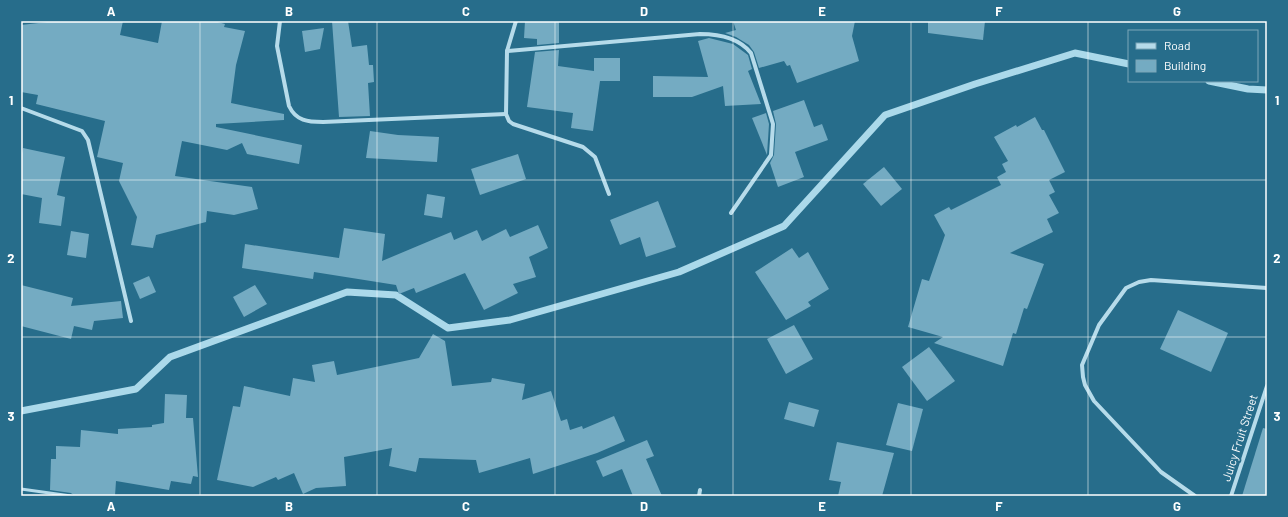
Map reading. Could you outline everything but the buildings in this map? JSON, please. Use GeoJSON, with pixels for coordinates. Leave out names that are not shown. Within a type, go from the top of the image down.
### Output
{"type":"FeatureCollection","features":[{"type":"Feature","properties":{"kind":"street"},"geometry":{"type":"LineString","coordinates":[[280,21],[277,46],[292,113],[299,119],[309,122],[506,114]]}},
{"type":"Feature","properties":{"kind":"street"},"geometry":{"type":"LineString","coordinates":[[516,21],[507,51],[506,114],[509,121],[513,124],[583,147],[595,157],[609,194]]}},
{"type":"Feature","properties":{"kind":"street"},"geometry":{"type":"LineString","coordinates":[[507,51],[700,34],[712,34],[736,40],[745,46],[751,53],[773,124],[771,155],[731,214]]}},
{"type":"Feature","properties":{"kind":"street"},"geometry":{"type":"LineString","coordinates":[[21,108],[82,130],[88,140],[131,321]]}},
{"type":"Feature","properties":{"kind":"street"},"geometry":{"type":"LineString","coordinates":[[1194,496],[1161,472],[1094,402],[1085,385],[1082,365],[1100,325],[1126,288],[1139,282],[1151,280],[1267,288]]}},
{"type":"Feature","properties":{"kind":"street","name":"Juicy Fruit Street"},"geometry":{"type":"LineString","coordinates":[[1231,496],[1267,386]]}},
{"type":"Feature","properties":{"kind":"street"},"geometry":{"type":"LineString","coordinates":[[699,496],[700,490]]}},
{"type":"Feature","properties":{"kind":"lane"},"geometry":{"type":"LineString","coordinates":[[21,489],[71,496]]}},
{"type":"Feature","properties":{"kind":"waterway"},"geometry":{"type":"LineString","coordinates":[[21,411],[136,389],[170,357],[347,292],[396,295],[448,328],[510,320],[679,272],[784,226],[885,115],[975,84],[1075,53],[1128,64]]}},
{"type":"Feature","properties":{"kind":"waterway"},"geometry":{"type":"LineString","coordinates":[[1214,82],[1248,89],[1267,90]]}}]}
